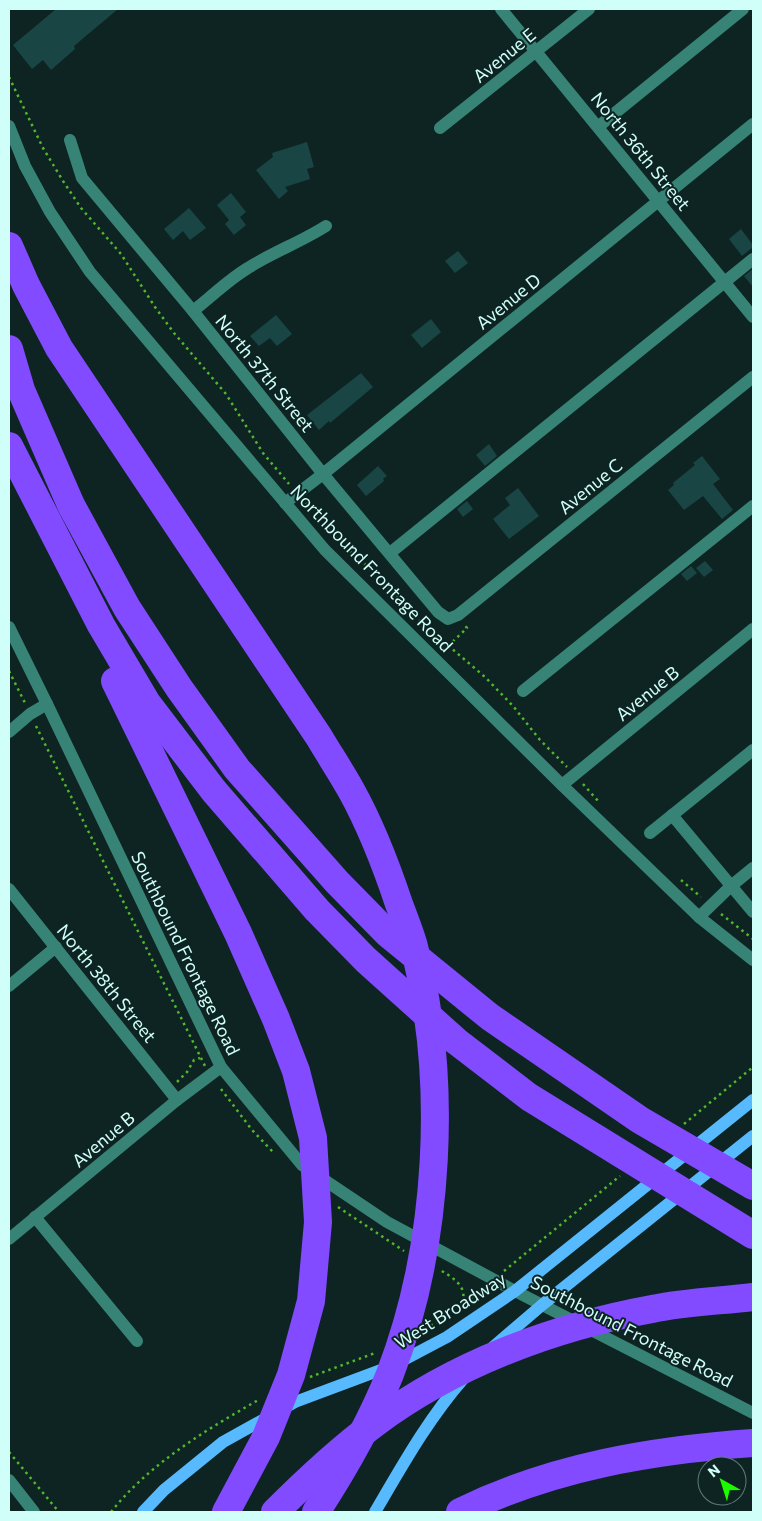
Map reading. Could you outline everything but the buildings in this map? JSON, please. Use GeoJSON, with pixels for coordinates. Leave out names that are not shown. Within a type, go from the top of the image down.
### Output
{"type":"FeatureCollection","features":[{"type":"Feature","properties":{"kind":"highway"},"geometry":{"type":"LineString","coordinates":[[9,246],[26,285],[59,348],[319,736],[352,791],[385,864],[413,942],[430,1029],[435,1103],[433,1167],[428,1224],[410,1315],[390,1374],[360,1438],[316,1512]]}},
{"type":"Feature","properties":{"kind":"highway"},"geometry":{"type":"LineString","coordinates":[[9,349],[21,390],[71,505],[127,608],[179,688],[237,769],[337,882],[388,934],[490,1017],[640,1120],[753,1186]]}},
{"type":"Feature","properties":{"kind":"highway"},"geometry":{"type":"LineString","coordinates":[[9,446],[67,562],[146,702],[214,791],[317,910],[366,960],[456,1041],[529,1097],[743,1228]]}},
{"type":"Feature","properties":{"kind":"highway"},"geometry":{"type":"LineString","coordinates":[[67,562],[76,603],[212,881],[276,1019],[296,1071],[313,1138],[318,1222],[311,1301],[291,1376],[266,1437],[226,1512]]}},
{"type":"Feature","properties":{"kind":"highway"},"geometry":{"type":"LineString","coordinates":[[275,1512],[321,1467],[375,1424],[424,1392],[482,1361],[540,1339],[604,1319],[654,1308],[753,1297]]}},
{"type":"Feature","properties":{"kind":"highway"},"geometry":{"type":"LineString","coordinates":[[460,1512],[530,1483],[564,1472],[603,1463],[695,1447],[753,1443]]}},
{"type":"Feature","properties":{"kind":"main road","name":"West Broadway"},"geometry":{"type":"LineString","coordinates":[[143,1512],[164,1490],[223,1442],[295,1402],[394,1365],[447,1337],[515,1291],[753,1100]]}},
{"type":"Feature","properties":{"kind":"main road"},"geometry":{"type":"LineString","coordinates":[[375,1512],[412,1450],[447,1398],[482,1358],[542,1305],[753,1136]]}},
{"type":"Feature","properties":{"kind":"street","name":"North 36th Street"},"geometry":{"type":"LineString","coordinates":[[501,9],[599,126],[753,317]]}},
{"type":"Feature","properties":{"kind":"street","name":"Avenue E"},"geometry":{"type":"LineString","coordinates":[[440,128],[589,9]]}},
{"type":"Feature","properties":{"kind":"street"},"geometry":{"type":"LineString","coordinates":[[599,126],[743,9]]}},
{"type":"Feature","properties":{"kind":"street","name":"Avenue D"},"geometry":{"type":"LineString","coordinates":[[285,503],[753,124]]}},
{"type":"Feature","properties":{"kind":"street","name":"Northbound Frontage Road"},"geometry":{"type":"LineString","coordinates":[[9,126],[25,166],[50,212],[90,272],[325,550],[699,917],[753,960]]}},
{"type":"Feature","properties":{"kind":"street","name":"North 37th Street"},"geometry":{"type":"LineString","coordinates":[[70,140],[82,178],[193,311],[323,474],[438,612],[448,619]]}},
{"type":"Feature","properties":{"kind":"street"},"geometry":{"type":"LineString","coordinates":[[193,311],[247,268],[326,226]]}},
{"type":"Feature","properties":{"kind":"street"},"geometry":{"type":"LineString","coordinates":[[390,553],[753,259]]}},
{"type":"Feature","properties":{"kind":"street","name":"Avenue C"},"geometry":{"type":"LineString","coordinates":[[448,619],[458,615],[753,377]]}},
{"type":"Feature","properties":{"kind":"street"},"geometry":{"type":"LineString","coordinates":[[523,691],[753,506]]}},
{"type":"Feature","properties":{"kind":"street","name":"Southbound Frontage Road"},"geometry":{"type":"LineString","coordinates":[[9,627],[221,1067],[302,1164],[387,1222],[515,1291],[753,1413]]}},
{"type":"Feature","properties":{"kind":"street","name":"Avenue B"},"geometry":{"type":"LineString","coordinates":[[562,784],[753,629]]}},
{"type":"Feature","properties":{"kind":"street"},"geometry":{"type":"LineString","coordinates":[[9,732],[30,714],[47,704]]}},
{"type":"Feature","properties":{"kind":"street"},"geometry":{"type":"LineString","coordinates":[[650,833],[753,750]]}},
{"type":"Feature","properties":{"kind":"street"},"geometry":{"type":"LineString","coordinates":[[672,815],[753,912]]}},
{"type":"Feature","properties":{"kind":"street"},"geometry":{"type":"LineString","coordinates":[[699,917],[753,868]]}},
{"type":"Feature","properties":{"kind":"street","name":"North 38th Street"},"geometry":{"type":"LineString","coordinates":[[9,889],[173,1095]]}},
{"type":"Feature","properties":{"kind":"street"},"geometry":{"type":"LineString","coordinates":[[9,986],[56,947]]}},
{"type":"Feature","properties":{"kind":"street","name":"Avenue B"},"geometry":{"type":"LineString","coordinates":[[9,1239],[173,1095],[221,1067]]}},
{"type":"Feature","properties":{"kind":"street"},"geometry":{"type":"LineString","coordinates":[[36,1217],[137,1341]]}},
{"type":"Feature","properties":{"kind":"street"},"geometry":{"type":"LineString","coordinates":[[9,1480],[34,1512]]}},
{"type":"Feature","properties":{"kind":"path"},"geometry":{"type":"LineString","coordinates":[[173,1095],[194,1060],[200,1058]]}},
{"type":"Feature","properties":{"kind":"path"},"geometry":{"type":"LineString","coordinates":[[677,1130],[753,1067]]}},
{"type":"Feature","properties":{"kind":"path"},"geometry":{"type":"LineString","coordinates":[[459,1308],[624,1173]]}},
{"type":"Feature","properties":{"kind":"path"},"geometry":{"type":"LineString","coordinates":[[9,1452],[59,1512]]}}]}
